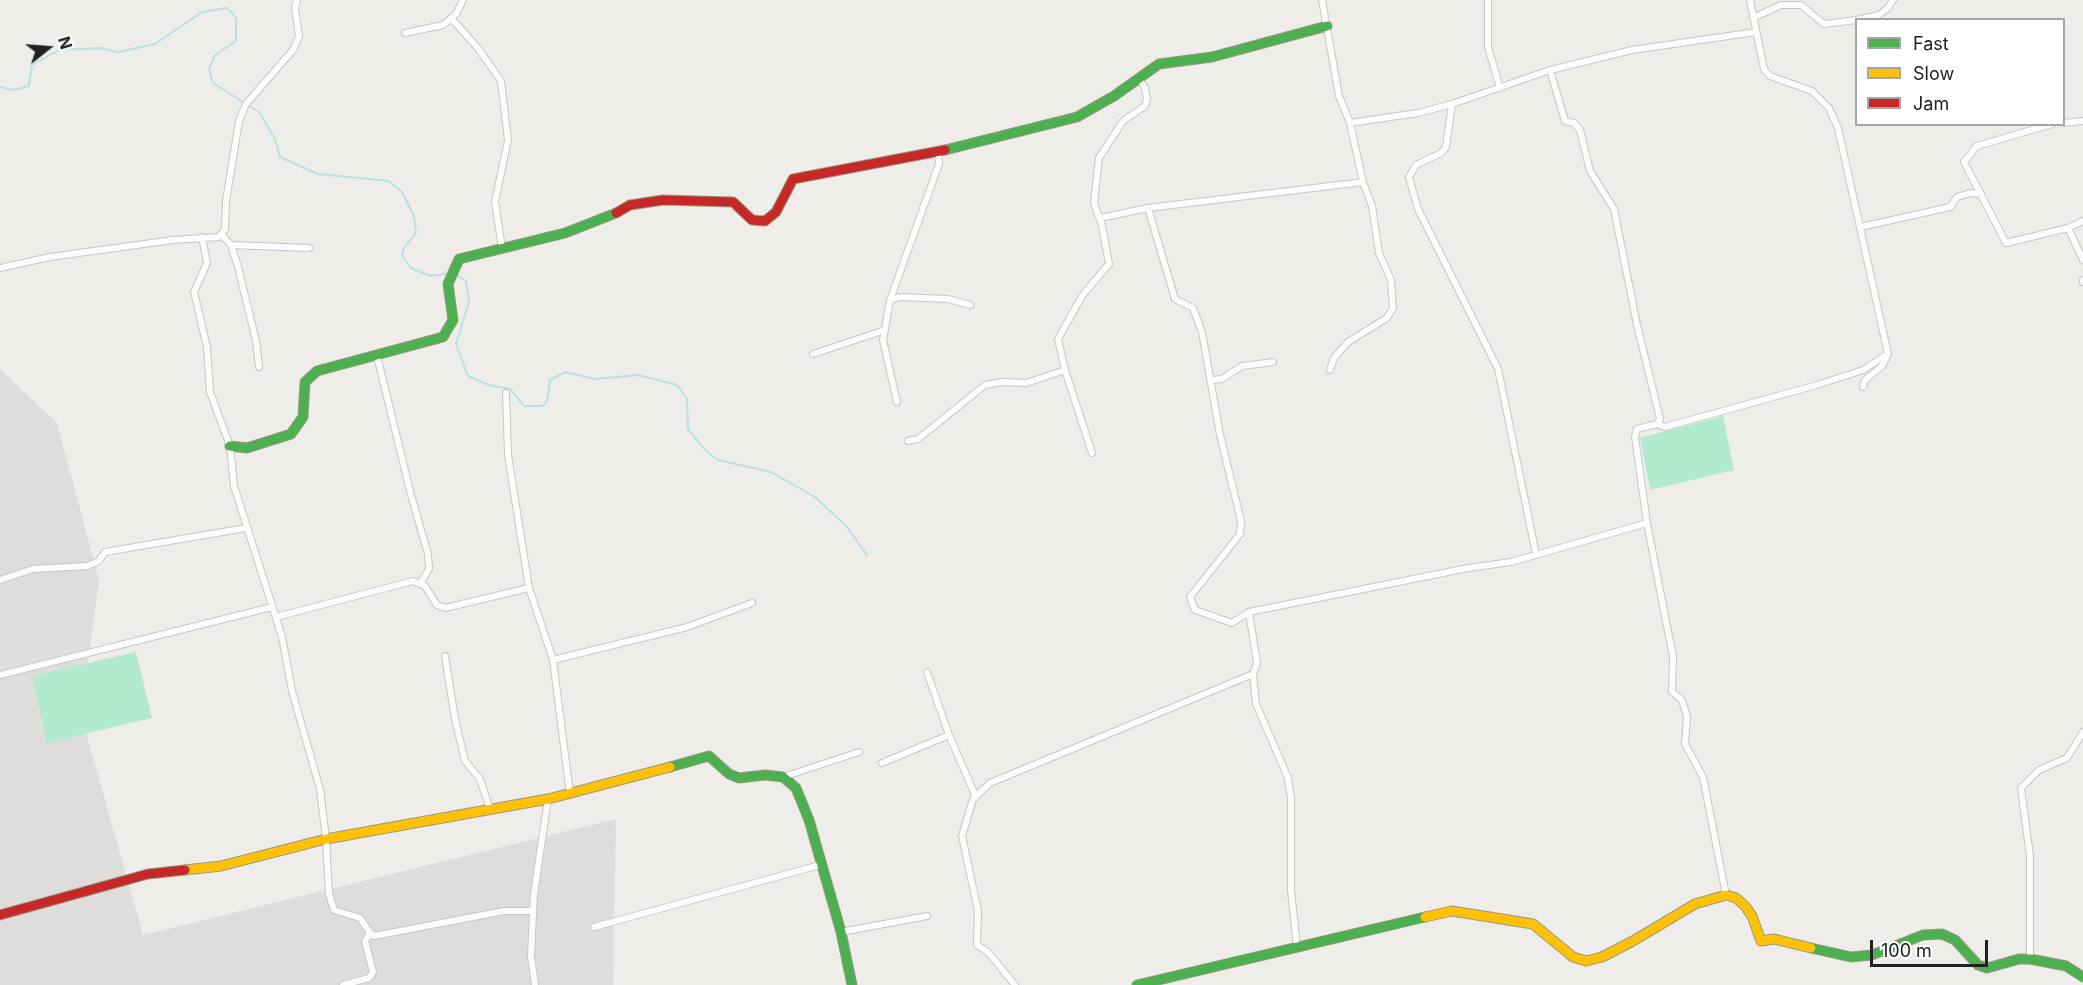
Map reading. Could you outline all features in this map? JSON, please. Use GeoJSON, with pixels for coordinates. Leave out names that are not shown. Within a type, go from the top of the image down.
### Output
{"type":"FeatureCollection","features":[{"type":"Feature","properties":{"kind":"street"},"geometry":{"type":"LineString","coordinates":[[0,268],[50,257],[202,237],[219,237],[225,229],[226,201],[239,121],[246,104],[293,50],[298,36],[294,8],[297,0]]}},
{"type":"Feature","properties":{"kind":"street"},"geometry":{"type":"LineString","coordinates":[[405,33],[443,25],[464,0]]}},
{"type":"Feature","properties":{"kind":"street"},"geometry":{"type":"LineString","coordinates":[[1322,0],[1339,96],[1350,123],[1363,182],[1372,206],[1379,253],[1391,280],[1393,308],[1387,318],[1348,342],[1334,358],[1330,370]]}},
{"type":"Feature","properties":{"kind":"street"},"geometry":{"type":"LineString","coordinates":[[1488,0],[1488,47],[1500,88]]}},
{"type":"Feature","properties":{"kind":"street"},"geometry":{"type":"LineString","coordinates":[[1750,0],[1764,69],[1770,76],[1812,91],[1829,108],[1838,128],[1888,354],[1882,366],[1865,380],[1863,387]]}},
{"type":"Feature","properties":{"kind":"street"},"geometry":{"type":"LineString","coordinates":[[1865,18],[1878,15],[1888,8],[1893,0]]}},
{"type":"Feature","properties":{"kind":"street"},"geometry":{"type":"LineString","coordinates":[[1754,18],[1780,5],[1801,5],[1824,24],[1855,20]]}},
{"type":"Feature","properties":{"kind":"street"},"geometry":{"type":"LineString","coordinates":[[451,18],[477,47],[501,81],[508,140],[495,202],[502,248]]}},
{"type":"Feature","properties":{"kind":"street"},"geometry":{"type":"LineString","coordinates":[[230,447],[247,447],[291,434],[303,417],[305,382],[317,371],[443,337],[453,320],[448,284],[459,259],[565,233],[604,219],[630,206],[663,200],[733,202],[752,220],[765,221],[776,212],[785,190],[793,179],[938,152],[1077,117],[1159,64],[1212,57],[1328,26]]}},
{"type":"Feature","properties":{"kind":"street"},"geometry":{"type":"LineString","coordinates":[[1350,123],[1418,113],[1452,104],[1550,69],[1632,50],[1756,32]]}},
{"type":"Feature","properties":{"kind":"street"},"geometry":{"type":"LineString","coordinates":[[1550,69],[1565,121],[1574,123],[1580,130],[1590,171],[1614,209],[1637,326],[1660,419],[1657,424]]}},
{"type":"Feature","properties":{"kind":"street"},"geometry":{"type":"LineString","coordinates":[[1092,453],[1065,370],[1058,339],[1082,296],[1109,264],[1100,218],[1094,203],[1099,158],[1123,121],[1144,106],[1147,99],[1145,88],[1139,78]]}},
{"type":"Feature","properties":{"kind":"street"},"geometry":{"type":"LineString","coordinates":[[1452,104],[1446,147],[1441,153],[1416,165],[1409,177],[1418,209],[1498,369],[1536,554]]}},
{"type":"Feature","properties":{"kind":"street"},"geometry":{"type":"LineString","coordinates":[[2065,123],[2083,121]]}},
{"type":"Feature","properties":{"kind":"street"},"geometry":{"type":"LineString","coordinates":[[2045,126],[1977,147],[1964,162],[2006,243],[2068,228],[2083,220]]}},
{"type":"Feature","properties":{"kind":"street"},"geometry":{"type":"LineString","coordinates":[[897,402],[883,340],[890,300],[939,164],[938,152]]}},
{"type":"Feature","properties":{"kind":"street"},"geometry":{"type":"LineString","coordinates":[[1100,218],[1149,208],[1363,182]]}},
{"type":"Feature","properties":{"kind":"street"},"geometry":{"type":"LineString","coordinates":[[1861,227],[1950,207],[1957,198],[1970,193],[1981,194]]}},
{"type":"Feature","properties":{"kind":"street"},"geometry":{"type":"LineString","coordinates":[[1149,208],[1175,298],[1193,308],[1199,324],[1241,521],[1240,534],[1190,597],[1195,610],[1232,623],[1250,612],[1468,568],[1511,562],[1647,523]]}},
{"type":"Feature","properties":{"kind":"street"},"geometry":{"type":"LineString","coordinates":[[2068,228],[2083,260]]}},
{"type":"Feature","properties":{"kind":"street"},"geometry":{"type":"LineString","coordinates":[[221,234],[231,245],[256,341],[258,367]]}},
{"type":"Feature","properties":{"kind":"street"},"geometry":{"type":"LineString","coordinates":[[202,237],[207,263],[194,292],[207,347],[210,392],[230,447],[234,486],[276,617],[292,691],[320,789],[328,884],[334,910],[360,918],[370,933]]}},
{"type":"Feature","properties":{"kind":"street"},"geometry":{"type":"LineString","coordinates":[[231,245],[309,248]]}},
{"type":"Feature","properties":{"kind":"street"},"geometry":{"type":"LineString","coordinates":[[890,300],[900,297],[948,298],[970,305]]}},
{"type":"Feature","properties":{"kind":"street"},"geometry":{"type":"LineString","coordinates":[[813,354],[885,330]]}},
{"type":"Feature","properties":{"kind":"street"},"geometry":{"type":"LineString","coordinates":[[1725,895],[1703,777],[1685,744],[1687,717],[1682,700],[1672,692],[1673,657],[1647,523],[1635,437],[1637,429],[1657,424],[1665,427],[1817,385],[1863,370],[1888,354]]}},
{"type":"Feature","properties":{"kind":"street"},"geometry":{"type":"LineString","coordinates":[[377,356],[428,554],[429,569],[420,584]]}},
{"type":"Feature","properties":{"kind":"street"},"geometry":{"type":"LineString","coordinates":[[1210,380],[1221,379],[1242,366],[1274,362]]}},
{"type":"Feature","properties":{"kind":"street"},"geometry":{"type":"LineString","coordinates":[[908,441],[918,439],[985,385],[1002,382],[1026,383],[1065,370]]}},
{"type":"Feature","properties":{"kind":"street"},"geometry":{"type":"LineString","coordinates":[[506,393],[508,455],[529,588],[553,660],[570,794]]}},
{"type":"Feature","properties":{"kind":"street"},"geometry":{"type":"LineString","coordinates":[[0,580],[33,569],[87,566],[99,561],[105,552],[246,528]]}},
{"type":"Feature","properties":{"kind":"street"},"geometry":{"type":"LineString","coordinates":[[276,617],[343,601],[366,591],[413,581],[424,586],[437,605],[445,608],[529,588]]}},
{"type":"Feature","properties":{"kind":"street"},"geometry":{"type":"LineString","coordinates":[[553,660],[687,627],[752,603]]}},
{"type":"Feature","properties":{"kind":"street"},"geometry":{"type":"LineString","coordinates":[[0,675],[272,607]]}},
{"type":"Feature","properties":{"kind":"street"},"geometry":{"type":"LineString","coordinates":[[1250,612],[1257,663],[1253,674],[1256,704],[1288,778],[1291,798],[1291,890],[1297,947]]}},
{"type":"Feature","properties":{"kind":"street"},"geometry":{"type":"LineString","coordinates":[[445,656],[455,719],[465,761],[480,778],[490,809]]}},
{"type":"Feature","properties":{"kind":"street"},"geometry":{"type":"LineString","coordinates":[[927,672],[949,735],[976,797]]}},
{"type":"Feature","properties":{"kind":"street"},"geometry":{"type":"LineString","coordinates":[[1015,985],[988,952],[977,945],[978,911],[962,836],[976,797],[990,783],[1253,674]]}},
{"type":"Feature","properties":{"kind":"street"},"geometry":{"type":"LineString","coordinates":[[2030,959],[2031,866],[2021,788],[2039,770],[2067,758],[2083,732]]}},
{"type":"Feature","properties":{"kind":"street"},"geometry":{"type":"LineString","coordinates":[[882,763],[949,735]]}},
{"type":"Feature","properties":{"kind":"street"},"geometry":{"type":"LineString","coordinates":[[0,915],[148,874],[221,866],[326,839],[548,799],[710,756],[729,774],[739,778],[765,775],[783,777],[859,752]]}},
{"type":"Feature","properties":{"kind":"street"},"geometry":{"type":"LineString","coordinates":[[783,777],[796,788],[809,820],[841,932],[852,985]]}},
{"type":"Feature","properties":{"kind":"street"},"geometry":{"type":"LineString","coordinates":[[535,985],[531,956],[533,911],[548,799]]}},
{"type":"Feature","properties":{"kind":"street"},"geometry":{"type":"LineString","coordinates":[[594,927],[820,865]]}},
{"type":"Feature","properties":{"kind":"street"},"geometry":{"type":"LineString","coordinates":[[1137,985],[1452,911],[1477,917],[1506,918],[1533,924],[1572,957],[1586,961],[1602,957],[1633,941],[1695,904],[1725,895],[1736,898],[1745,906],[1752,916],[1761,941],[1774,939],[1851,957],[1872,955],[1923,935],[1942,934],[1955,940],[1978,965],[1988,968],[2019,959],[2030,959],[2066,966],[2083,977]]}},
{"type":"Feature","properties":{"kind":"street"},"geometry":{"type":"LineString","coordinates":[[370,933],[394,934],[425,924],[504,911],[533,911]]}},
{"type":"Feature","properties":{"kind":"street"},"geometry":{"type":"LineString","coordinates":[[841,932],[927,916]]}},
{"type":"Feature","properties":{"kind":"street"},"geometry":{"type":"LineString","coordinates":[[343,985],[369,978],[373,972],[365,941],[370,933]]}},
{"type":"Feature","properties":{"kind":"shaded area"},"geometry":{"type":"Polygon","coordinates":[[[0,369],[57,423],[99,580],[81,715],[143,935],[616,819],[613,985],[0,985],[0,369]]]}},
{"type":"Feature","properties":{"kind":"green space"},"geometry":{"type":"Polygon","coordinates":[[[1723,416],[1734,470],[1650,490],[1640,438],[1723,416]]]}},
{"type":"Feature","properties":{"kind":"green space"},"geometry":{"type":"Polygon","coordinates":[[[136,652],[152,718],[47,743],[32,676],[136,652]]]}},
{"type":"Feature","properties":{"kind":"waterway"},"geometry":{"type":"LineString","coordinates":[[0,87],[13,90],[29,86],[32,65],[59,50],[100,48],[118,52],[155,44],[202,12],[227,8],[236,18],[236,41],[215,55],[209,69],[213,83],[259,112],[275,139],[280,157],[318,174],[389,181],[402,192],[414,216],[416,233],[404,248],[402,256],[411,268],[430,276],[450,273]]}},
{"type":"Feature","properties":{"kind":"waterway"},"geometry":{"type":"LineString","coordinates":[[455,274],[466,281],[469,302],[456,344],[468,376],[489,385],[510,389],[524,406],[542,406],[547,401],[550,380],[565,372],[595,379],[638,375],[677,385],[687,399],[688,429],[707,452],[718,460],[771,472],[815,497],[847,527],[867,555]]}},
{"type":"Feature","properties":{"kind":"traffic: fast"},"geometry":{"type":"LineString","coordinates":[[945,150],[1077,117],[1114,96],[1159,64],[1212,57],[1327,26]]}},
{"type":"Feature","properties":{"kind":"traffic: fast"},"geometry":{"type":"LineString","coordinates":[[230,446],[247,448],[291,434],[303,417],[305,382],[317,371],[443,337],[453,320],[448,284],[459,259],[565,233],[616,213]]}},
{"type":"Feature","properties":{"kind":"traffic: fast"},"geometry":{"type":"LineString","coordinates":[[670,767],[709,756],[729,774],[739,778],[765,775],[783,777],[796,788],[809,820],[841,932],[852,985]]}},
{"type":"Feature","properties":{"kind":"traffic: fast"},"geometry":{"type":"LineString","coordinates":[[1137,985],[1425,917]]}},
{"type":"Feature","properties":{"kind":"traffic: fast"},"geometry":{"type":"LineString","coordinates":[[1811,948],[1851,957],[1872,955],[1923,935],[1942,934],[1955,940],[1978,965],[1987,968],[2019,959],[2030,959],[2066,966],[2083,977]]}},
{"type":"Feature","properties":{"kind":"traffic: slow"},"geometry":{"type":"LineString","coordinates":[[185,870],[221,866],[326,839],[548,799],[670,767]]}},
{"type":"Feature","properties":{"kind":"traffic: slow"},"geometry":{"type":"LineString","coordinates":[[1425,917],[1452,911],[1533,924],[1573,957],[1586,961],[1602,957],[1633,941],[1695,904],[1726,895],[1736,898],[1745,906],[1752,916],[1761,941],[1774,939],[1811,948]]}},
{"type":"Feature","properties":{"kind":"traffic: jam"},"geometry":{"type":"LineString","coordinates":[[616,213],[630,205],[663,200],[733,202],[752,220],[765,221],[776,212],[793,179],[945,150]]}},
{"type":"Feature","properties":{"kind":"traffic: jam"},"geometry":{"type":"LineString","coordinates":[[0,915],[148,874],[185,870]]}}]}
